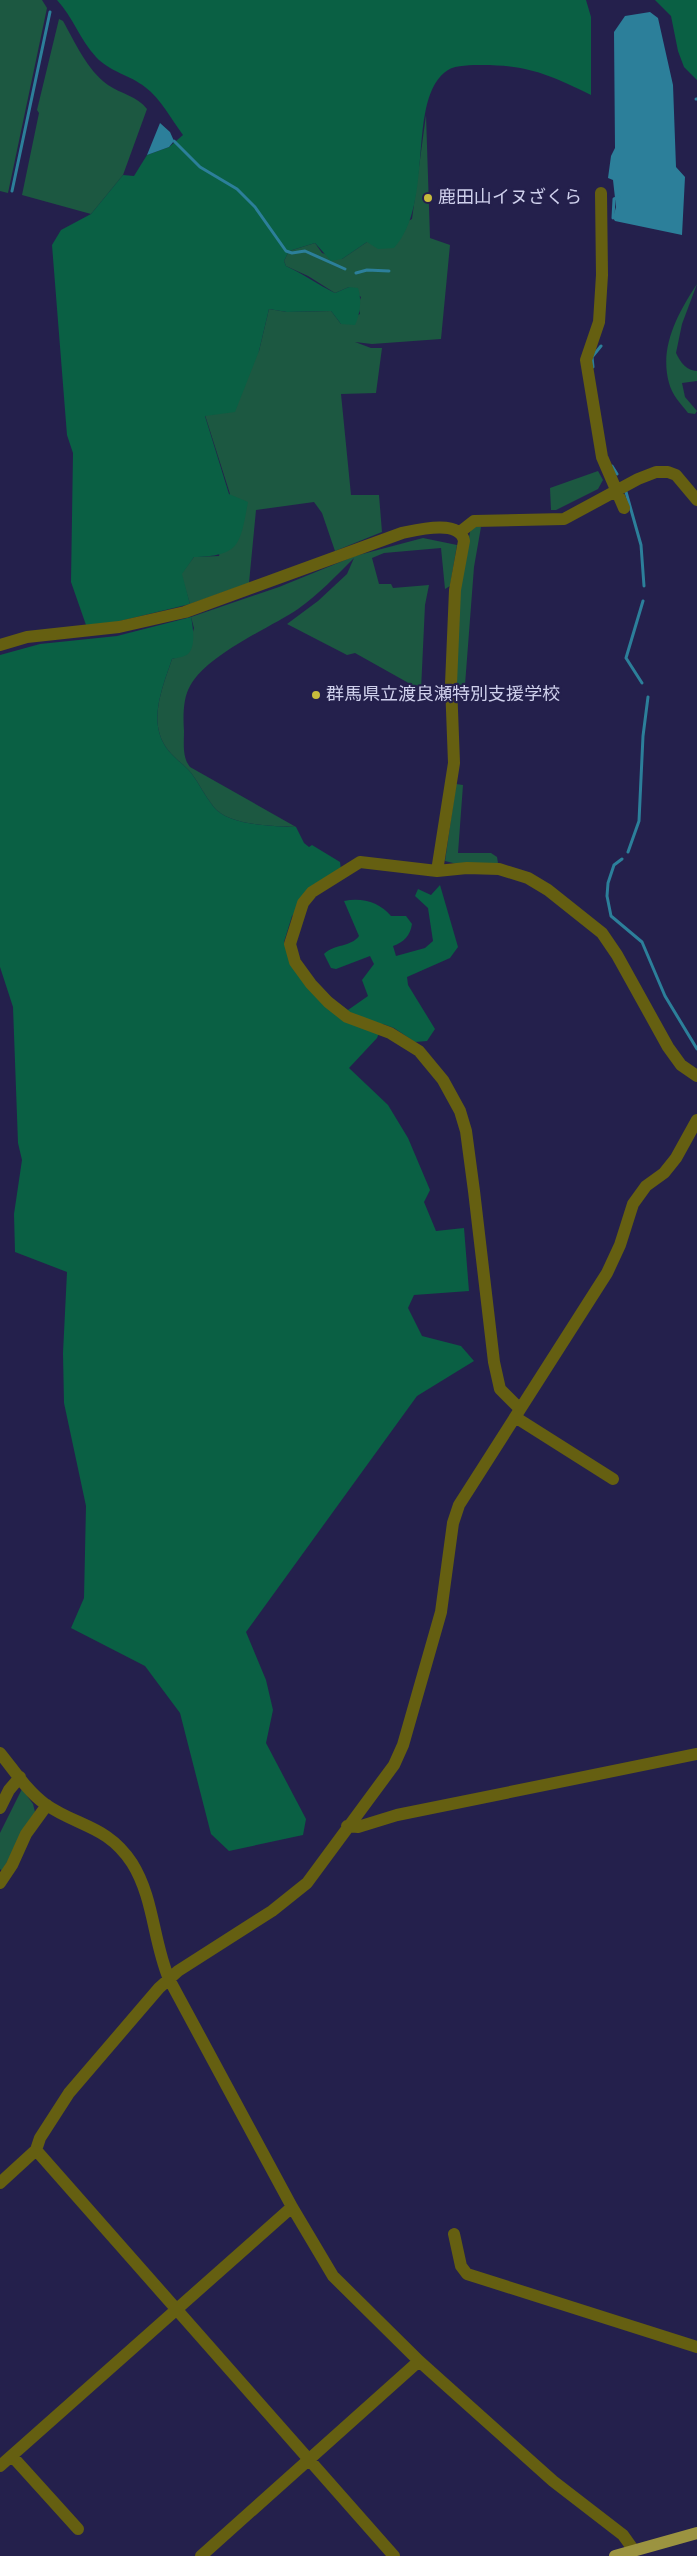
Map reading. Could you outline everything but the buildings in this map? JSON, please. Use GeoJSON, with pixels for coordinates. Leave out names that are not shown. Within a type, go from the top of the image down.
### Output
{"type":"FeatureCollection","features":[{"type":"Feature","properties":{"kind":"main road"},"geometry":{"type":"LineString","coordinates":[[615,2556],[633,2549],[697,2533]]}},
{"type":"Feature","properties":{"kind":"street"},"geometry":{"type":"LineString","coordinates":[[601,193],[602,275],[599,322],[586,360],[602,457],[624,508]]}},
{"type":"Feature","properties":{"kind":"street"},"geometry":{"type":"LineString","coordinates":[[460,532],[474,521],[564,519],[645,476],[668,472],[676,475],[697,500]]}},
{"type":"Feature","properties":{"kind":"street"},"geometry":{"type":"LineString","coordinates":[[0,645],[42,634],[119,627],[185,612],[402,533],[437,528],[454,529],[460,532],[464,541],[455,590],[451,684],[454,763],[437,871]]}},
{"type":"Feature","properties":{"kind":"street"},"geometry":{"type":"LineString","coordinates":[[613,1479],[517,1413],[500,1389],[494,1362],[466,1131],[452,1093],[433,1066],[411,1044],[390,1032],[348,1017],[328,1002],[302,973],[295,962],[290,944],[300,910],[308,897],[352,865],[360,862],[437,871],[489,868],[516,873],[548,890],[593,925],[617,955],[668,1047],[681,1065],[697,1076]]}},
{"type":"Feature","properties":{"kind":"street"},"geometry":{"type":"LineString","coordinates":[[0,2183],[36,2150],[40,2138],[69,2093],[168,1979],[260,1919],[314,1875],[347,1826],[394,1765],[403,1745],[441,1612],[453,1523],[459,1505],[607,1274],[620,1244],[633,1204],[646,1186],[664,1173],[676,1158],[697,1120]]}},
{"type":"Feature","properties":{"kind":"street"},"geometry":{"type":"LineString","coordinates":[[0,1753],[47,1805],[104,1834],[130,1861],[145,1890],[168,1979],[292,2207],[333,2276],[418,2360],[553,2481],[623,2534],[633,2549]]}},
{"type":"Feature","properties":{"kind":"street"},"geometry":{"type":"LineString","coordinates":[[347,1826],[358,1827],[397,1815],[697,1754]]}},
{"type":"Feature","properties":{"kind":"street"},"geometry":{"type":"LineString","coordinates":[[0,1808],[9,1790],[20,1777]]}},
{"type":"Feature","properties":{"kind":"street"},"geometry":{"type":"LineString","coordinates":[[0,1883],[12,1865],[26,1834],[47,1805]]}},
{"type":"Feature","properties":{"kind":"street"},"geometry":{"type":"LineString","coordinates":[[36,2150],[394,2556]]}},
{"type":"Feature","properties":{"kind":"street"},"geometry":{"type":"LineString","coordinates":[[0,2466],[292,2207]]}},
{"type":"Feature","properties":{"kind":"street"},"geometry":{"type":"LineString","coordinates":[[454,2234],[461,2266],[467,2274],[697,2347]]}},
{"type":"Feature","properties":{"kind":"street"},"geometry":{"type":"LineString","coordinates":[[201,2556],[418,2360]]}},
{"type":"Feature","properties":{"kind":"street"},"geometry":{"type":"LineString","coordinates":[[12,2456],[78,2529]]}},
{"type":"Feature","properties":{"kind":"green space"},"geometry":{"type":"Polygon","coordinates":[[[0,0],[42,0],[47,8],[8,193],[0,191],[0,0]]]}},
{"type":"Feature","properties":{"kind":"green space"},"geometry":{"type":"Polygon","coordinates":[[[57,0],[586,0],[591,17],[591,95],[538,72],[498,65],[455,67],[448,70],[435,84],[427,103],[414,205],[407,229],[394,248],[378,249],[367,242],[342,259],[331,261],[315,243],[289,251],[284,261],[286,266],[329,290],[335,293],[349,287],[358,288],[360,297],[359,312],[355,325],[341,324],[331,311],[287,312],[269,309],[259,351],[235,412],[205,416],[229,494],[248,502],[240,538],[235,545],[221,554],[194,557],[182,574],[190,604],[116,622],[86,625],[71,582],[73,453],[67,435],[52,245],[61,230],[91,214],[123,175],[134,176],[147,155],[169,147],[183,135],[151,92],[139,83],[107,66],[96,57],[57,0]]]}},
{"type":"Feature","properties":{"kind":"green space"},"geometry":{"type":"Polygon","coordinates":[[[655,0],[697,0],[697,80],[684,67],[678,51],[671,16],[655,0]]]}},
{"type":"Feature","properties":{"kind":"green space"},"geometry":{"type":"Polygon","coordinates":[[[59,19],[63,21],[94,72],[108,85],[139,101],[147,109],[123,175],[91,214],[22,195],[39,113],[37,110],[59,19]]]}},
{"type":"Feature","properties":{"kind":"green space"},"geometry":{"type":"Polygon","coordinates":[[[426,115],[430,238],[450,245],[441,339],[372,344],[355,342],[371,348],[382,348],[376,393],[341,394],[351,495],[379,495],[382,532],[335,551],[322,513],[314,502],[256,510],[249,583],[190,604],[181,574],[194,557],[219,556],[230,494],[205,415],[215,414],[259,351],[269,309],[287,312],[331,311],[341,324],[360,314],[358,305],[361,297],[349,287],[335,293],[308,276],[286,266],[284,261],[289,251],[315,243],[322,253],[342,259],[367,242],[412,219],[426,115]]]}},
{"type":"Feature","properties":{"kind":"green space"},"geometry":{"type":"Polygon","coordinates":[[[697,284],[682,324],[676,353],[684,365],[693,371],[697,371],[697,381],[682,383],[685,397],[697,411],[695,414],[688,413],[672,391],[669,383],[666,356],[668,344],[677,319],[697,284]]]}},
{"type":"Feature","properties":{"kind":"green space"},"geometry":{"type":"Polygon","coordinates":[[[598,471],[603,480],[598,489],[556,510],[551,510],[550,488],[598,471]]]}},
{"type":"Feature","properties":{"kind":"green space"},"geometry":{"type":"Polygon","coordinates":[[[473,526],[481,527],[474,567],[464,698],[455,698],[460,592],[470,532],[473,526]]]}},
{"type":"Feature","properties":{"kind":"green space"},"geometry":{"type":"Polygon","coordinates":[[[423,538],[457,545],[450,586],[445,589],[441,548],[384,553],[372,558],[379,584],[391,584],[393,588],[429,585],[425,605],[421,690],[355,653],[347,655],[287,624],[318,601],[347,574],[354,558],[306,603],[210,663],[190,686],[184,708],[184,750],[190,767],[296,827],[252,824],[229,818],[220,813],[210,802],[192,774],[168,750],[158,729],[158,706],[164,682],[172,659],[187,654],[194,628],[191,617],[279,587],[355,556],[423,538]]]}},
{"type":"Feature","properties":{"kind":"green space"},"geometry":{"type":"Polygon","coordinates":[[[191,617],[193,636],[191,651],[182,657],[172,659],[158,706],[158,729],[168,750],[192,774],[210,802],[220,813],[229,818],[251,824],[296,827],[304,843],[309,847],[312,845],[340,862],[341,870],[292,916],[284,942],[297,974],[348,1010],[368,996],[362,980],[374,964],[370,956],[336,969],[331,968],[324,954],[356,940],[359,936],[344,901],[363,900],[376,904],[391,916],[406,916],[412,924],[410,932],[400,943],[393,946],[396,956],[425,948],[433,941],[428,908],[415,896],[418,889],[431,895],[440,885],[458,947],[450,958],[407,977],[408,985],[435,1029],[427,1041],[415,1042],[394,1028],[383,1024],[377,1038],[349,1068],[388,1105],[408,1138],[430,1190],[424,1202],[436,1231],[464,1228],[469,1291],[414,1295],[408,1308],[422,1336],[461,1346],[474,1361],[417,1396],[246,1632],[266,1680],[273,1710],[266,1743],[306,1819],[303,1835],[229,1851],[211,1834],[180,1713],[145,1666],[71,1628],[84,1598],[86,1506],[64,1403],[63,1353],[67,1272],[15,1252],[14,1214],[22,1160],[18,1143],[13,1007],[0,967],[0,655],[40,644],[117,636],[191,617]]]}},
{"type":"Feature","properties":{"kind":"green space"},"geometry":{"type":"Polygon","coordinates":[[[456,784],[463,785],[458,853],[491,853],[497,857],[498,863],[457,864],[445,861],[456,784]]]}},
{"type":"Feature","properties":{"kind":"green space"},"geometry":{"type":"Polygon","coordinates":[[[22,1789],[33,1804],[35,1812],[2,1871],[0,1869],[0,1833],[22,1789]]]}},
{"type":"Feature","properties":{"kind":"water"},"geometry":{"type":"Polygon","coordinates":[[[650,12],[658,18],[673,85],[676,167],[685,177],[682,235],[615,221],[613,218],[616,207],[613,180],[608,178],[611,156],[615,148],[614,32],[625,16],[650,12]]]}},
{"type":"Feature","properties":{"kind":"water"},"geometry":{"type":"Polygon","coordinates":[[[160,123],[170,132],[174,141],[169,147],[147,155],[160,123]]]}},
{"type":"Feature","properties":{"kind":"waterway"},"geometry":{"type":"LineString","coordinates":[[12,191],[50,12]]}},
{"type":"Feature","properties":{"kind":"waterway"},"geometry":{"type":"LineString","coordinates":[[174,141],[200,167],[237,189],[255,207],[286,251],[292,253],[305,251],[345,269]]}},
{"type":"Feature","properties":{"kind":"waterway"},"geometry":{"type":"LineString","coordinates":[[613,218],[614,199],[619,197]]}},
{"type":"Feature","properties":{"kind":"waterway"},"geometry":{"type":"LineString","coordinates":[[356,273],[367,270],[389,271]]}},
{"type":"Feature","properties":{"kind":"waterway"},"geometry":{"type":"LineString","coordinates":[[593,367],[592,357],[601,346]]}},
{"type":"Feature","properties":{"kind":"waterway"},"geometry":{"type":"LineString","coordinates":[[612,466],[617,474]]}},
{"type":"Feature","properties":{"kind":"waterway"},"geometry":{"type":"LineString","coordinates":[[626,492],[641,545],[644,586]]}},
{"type":"Feature","properties":{"kind":"waterway"},"geometry":{"type":"LineString","coordinates":[[642,683],[626,658],[643,601]]}},
{"type":"Feature","properties":{"kind":"waterway"},"geometry":{"type":"LineString","coordinates":[[628,852],[639,821],[643,736],[648,697]]}},
{"type":"Feature","properties":{"kind":"waterway"},"geometry":{"type":"LineString","coordinates":[[622,859],[614,865],[608,883],[607,896],[611,916],[642,942],[665,996],[697,1049]]}},
{"type":"Feature","properties":{"kind":"place","name":"鹿田山イヌざくら"},"geometry":{"type":"Point","coordinates":[428,198]}},
{"type":"Feature","properties":{"kind":"place","name":"群馬県立渡良瀬特別支援学校"},"geometry":{"type":"Point","coordinates":[316,695]}}]}
